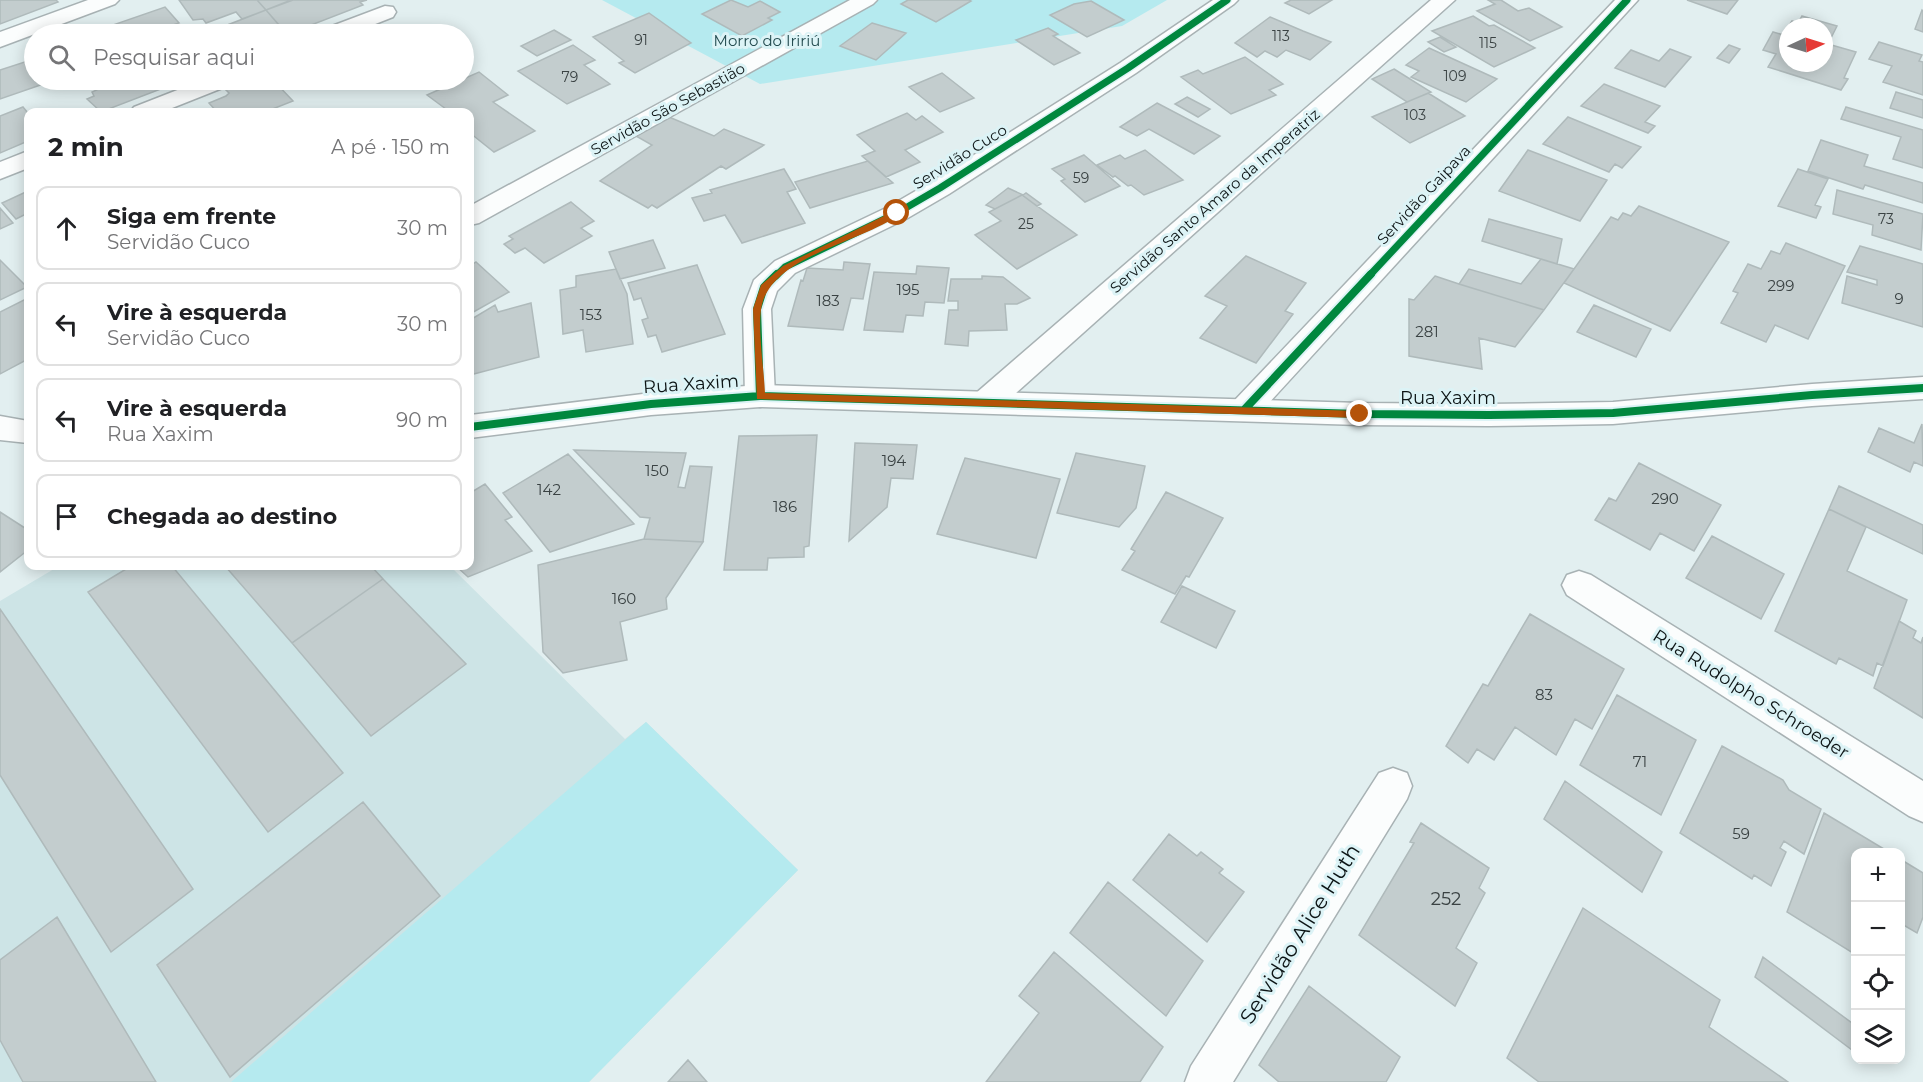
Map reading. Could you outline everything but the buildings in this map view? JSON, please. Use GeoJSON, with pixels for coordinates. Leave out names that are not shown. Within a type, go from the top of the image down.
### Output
{"type":"FeatureCollection","features":[{"type":"Feature","properties":{"kind":"street"},"geometry":{"type":"LineString","coordinates":[[43,24],[108,0]]}},
{"type":"Feature","properties":{"kind":"street","name":"Servidão São Sebastião"},"geometry":{"type":"LineString","coordinates":[[474,215],[866,0]]}},
{"type":"Feature","properties":{"kind":"street","name":"Servidão Cuco"},"geometry":{"type":"LineString","coordinates":[[760,396],[757,309],[764,287],[785,267],[897,213],[940,188],[1227,0]]}},
{"type":"Feature","properties":{"kind":"street","name":"Servidão Santo Amaro da Imperatriz"},"geometry":{"type":"LineString","coordinates":[[986,402],[1444,0]]}},
{"type":"Feature","properties":{"kind":"street","name":"Servidão Gaipava"},"geometry":{"type":"LineString","coordinates":[[1244,411],[1627,0]]}},
{"type":"Feature","properties":{"kind":"street"},"geometry":{"type":"LineString","coordinates":[[356,24],[385,12]]}},
{"type":"Feature","properties":{"kind":"street"},"geometry":{"type":"LineString","coordinates":[[0,40],[24,31]]}},
{"type":"Feature","properties":{"kind":"street"},"geometry":{"type":"LineString","coordinates":[[152,108],[197,90]]}},
{"type":"Feature","properties":{"kind":"street"},"geometry":{"type":"LineString","coordinates":[[0,171],[24,161]]}},
{"type":"Feature","properties":{"kind":"street","name":"Rua Xaxim"},"geometry":{"type":"LineString","coordinates":[[474,426],[639,404],[701,398],[760,396],[1360,414],[1613,413],[1812,395],[1923,388]]}},
{"type":"Feature","properties":{"kind":"street"},"geometry":{"type":"LineString","coordinates":[[0,428],[24,431]]}},
{"type":"Feature","properties":{"kind":"street","name":"Rua Rudolpho Schroeder"},"geometry":{"type":"LineString","coordinates":[[1579,585],[1923,803]]}},
{"type":"Feature","properties":{"kind":"street","name":"Servidão Alice Huth"},"geometry":{"type":"LineString","coordinates":[[1207,1082],[1393,786]]}},
{"type":"Feature","properties":{"kind":"shaded area"},"geometry":{"type":"Polygon","coordinates":[[[52,570],[454,570],[625,739],[646,722],[798,870],[589,1082],[0,1082],[0,601],[52,570]]]}},
{"type":"Feature","properties":{"kind":"green space","name":"Morro do Iririú"},"geometry":{"type":"Polygon","coordinates":[[[602,0],[1167,0],[1122,26],[760,84],[602,0]]]}},
{"type":"Feature","properties":{"kind":"green space"},"geometry":{"type":"Polygon","coordinates":[[[646,722],[798,870],[589,1082],[231,1082],[646,722]]]}},
{"type":"Feature","properties":{"kind":"cycle path"},"geometry":{"type":"LineString","coordinates":[[760,396],[757,309],[764,287],[785,267],[897,213],[940,188],[1128,68],[1227,0]]}},
{"type":"Feature","properties":{"kind":"cycle path"},"geometry":{"type":"LineString","coordinates":[[1244,410],[1627,0]]}},
{"type":"Feature","properties":{"kind":"cycle path"},"geometry":{"type":"LineString","coordinates":[[474,426],[651,404],[760,396],[1360,414],[1489,415],[1613,413],[1812,395],[1923,388]]}},
{"type":"Feature","properties":{"kind":"route"},"geometry":{"type":"LineString","coordinates":[[897,213],[785,267],[764,287],[757,309],[760,396],[1360,414]]}}]}
